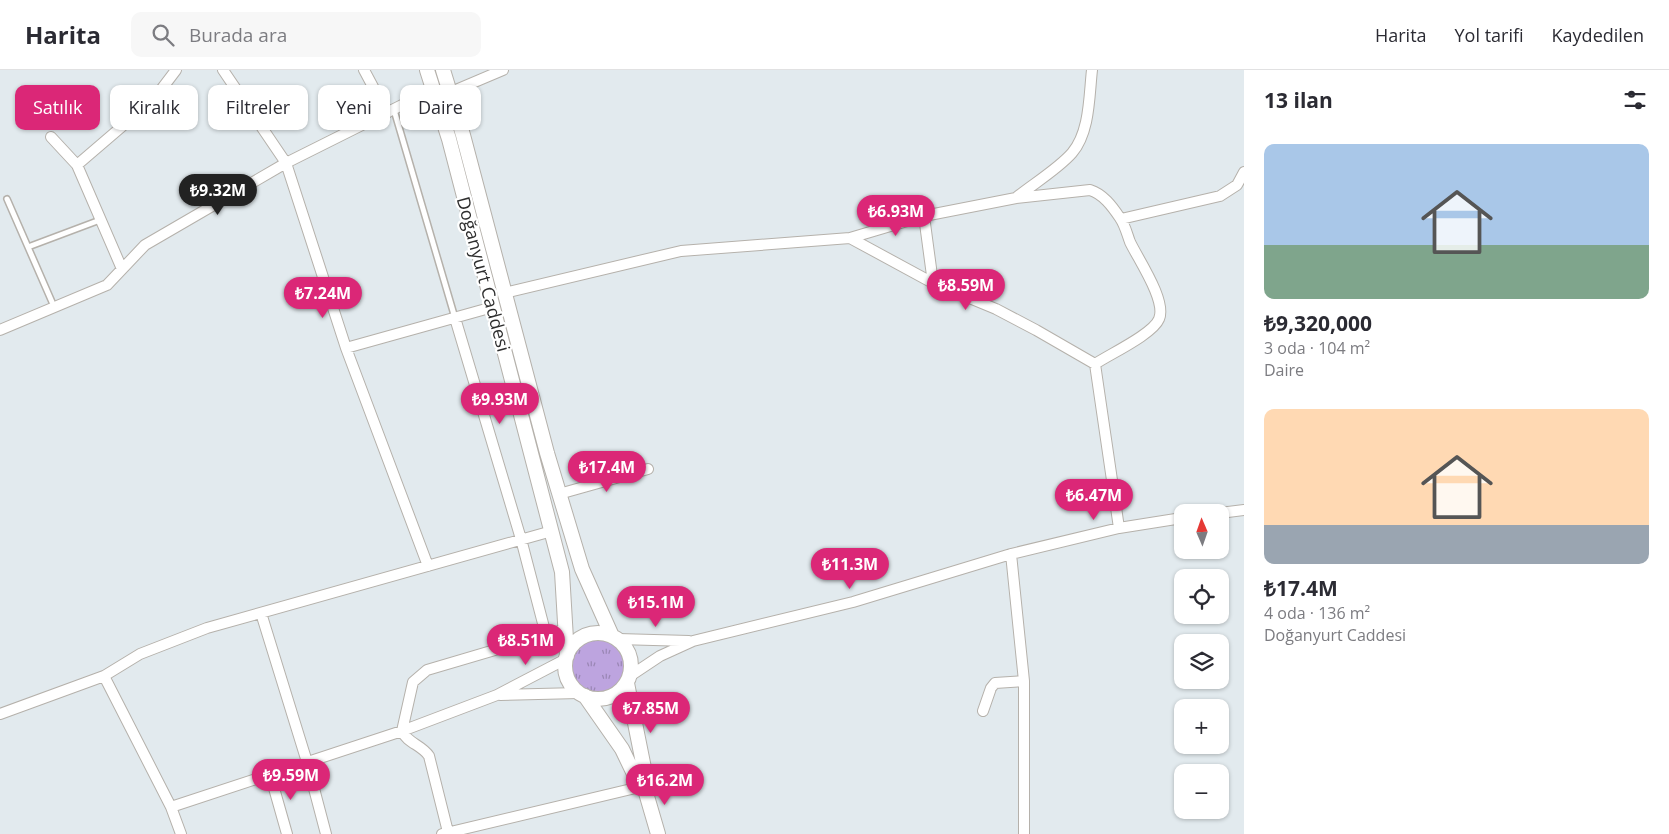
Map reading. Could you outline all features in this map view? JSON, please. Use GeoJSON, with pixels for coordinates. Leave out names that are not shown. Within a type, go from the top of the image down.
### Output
{"type":"FeatureCollection","features":[{"type":"Feature","properties":{"kind":"street"},"geometry":{"type":"LineString","coordinates":[[77,165],[154,99],[176,70]]}},
{"type":"Feature","properties":{"kind":"street"},"geometry":{"type":"LineString","coordinates":[[224,70],[286,163],[346,348],[428,566]]}},
{"type":"Feature","properties":{"kind":"street"},"geometry":{"type":"LineString","coordinates":[[364,70],[373,85]]}},
{"type":"Feature","properties":{"kind":"street","name":"Doğanyurt Caddesi"},"geometry":{"type":"LineString","coordinates":[[427,70],[433,85]]}},
{"type":"Feature","properties":{"kind":"street","name":"Doğanyurt Caddesi"},"geometry":{"type":"LineString","coordinates":[[443,70],[448,85]]}},
{"type":"Feature","properties":{"kind":"street"},"geometry":{"type":"LineString","coordinates":[[467,85],[502,70]]}},
{"type":"Feature","properties":{"kind":"street"},"geometry":{"type":"LineString","coordinates":[[1016,198],[1072,153],[1081,138],[1086,119],[1092,70]]}},
{"type":"Feature","properties":{"kind":"street"},"geometry":{"type":"LineString","coordinates":[[390,112],[400,107]]}},
{"type":"Feature","properties":{"kind":"street"},"geometry":{"type":"LineString","coordinates":[[0,330],[107,285],[145,245],[286,163],[353,130]]}},
{"type":"Feature","properties":{"kind":"street","name":"Doğanyurt Caddesi"},"geometry":{"type":"LineString","coordinates":[[445,130],[562,572],[566,657]]}},
{"type":"Feature","properties":{"kind":"street","name":"Doğanyurt Caddesi"},"geometry":{"type":"LineString","coordinates":[[461,130],[559,494],[582,569],[615,637]]}},
{"type":"Feature","properties":{"kind":"street"},"geometry":{"type":"LineString","coordinates":[[51,137],[77,165],[122,269]]}},
{"type":"Feature","properties":{"kind":"street"},"geometry":{"type":"LineString","coordinates":[[1121,219],[1220,196],[1237,185],[1244,172]]}},
{"type":"Feature","properties":{"kind":"street"},"geometry":{"type":"LineString","coordinates":[[504,293],[681,252],[850,238],[924,216],[1016,198],[1090,190],[1101,195],[1121,219],[1130,242],[1148,274],[1161,308],[1161,314],[1151,330],[1095,364]]}},
{"type":"Feature","properties":{"kind":"street"},"geometry":{"type":"LineString","coordinates":[[924,216],[933,283]]}},
{"type":"Feature","properties":{"kind":"street"},"geometry":{"type":"LineString","coordinates":[[850,238],[933,283],[1012,317],[1095,364]]}},
{"type":"Feature","properties":{"kind":"street"},"geometry":{"type":"LineString","coordinates":[[346,348],[493,307]]}},
{"type":"Feature","properties":{"kind":"street"},"geometry":{"type":"LineString","coordinates":[[455,318],[521,539],[546,635]]}},
{"type":"Feature","properties":{"kind":"street"},"geometry":{"type":"LineString","coordinates":[[1095,364],[1119,528]]}},
{"type":"Feature","properties":{"kind":"street"},"geometry":{"type":"LineString","coordinates":[[559,494],[648,469]]}},
{"type":"Feature","properties":{"kind":"street"},"geometry":{"type":"LineString","coordinates":[[1229,512],[1244,510]]}},
{"type":"Feature","properties":{"kind":"street"},"geometry":{"type":"LineString","coordinates":[[497,695],[582,694],[598,699],[612,696],[629,679],[660,656],[693,641],[853,602],[1011,554],[1119,528],[1174,519]]}},
{"type":"Feature","properties":{"kind":"street"},"geometry":{"type":"LineString","coordinates":[[0,714],[104,676],[140,654],[207,628],[552,531]]}},
{"type":"Feature","properties":{"kind":"street"},"geometry":{"type":"LineString","coordinates":[[1011,554],[1024,681],[1024,834]]}},
{"type":"Feature","properties":{"kind":"street"},"geometry":{"type":"LineString","coordinates":[[261,613],[307,762],[326,834]]}},
{"type":"Feature","properties":{"kind":"street"},"geometry":{"type":"LineString","coordinates":[[566,629],[427,670],[413,682],[402,731],[406,738],[423,748],[429,756],[445,833],[644,786]]}},
{"type":"Feature","properties":{"kind":"street"},"geometry":{"type":"LineString","coordinates":[[171,807],[402,731],[497,695],[566,657],[574,644],[585,636],[598,633],[615,637],[693,641]]}},
{"type":"Feature","properties":{"kind":"street"},"geometry":{"type":"LineString","coordinates":[[615,637],[630,656],[629,679],[645,774],[644,786],[658,834]]}},
{"type":"Feature","properties":{"kind":"street"},"geometry":{"type":"LineString","coordinates":[[566,657],[567,676],[622,749],[635,776],[644,786]]}},
{"type":"Feature","properties":{"kind":"street"},"geometry":{"type":"LineString","coordinates":[[104,676],[171,807],[181,834]]}},
{"type":"Feature","properties":{"kind":"street"},"geometry":{"type":"LineString","coordinates":[[983,711],[991,688],[995,683],[1024,681]]}},
{"type":"Feature","properties":{"kind":"street"},"geometry":{"type":"LineString","coordinates":[[270,774],[287,834]]}},
{"type":"Feature","properties":{"kind":"lane"},"geometry":{"type":"LineString","coordinates":[[390,112],[455,318]]}},
{"type":"Feature","properties":{"kind":"lane"},"geometry":{"type":"LineString","coordinates":[[7,199],[52,302]]}},
{"type":"Feature","properties":{"kind":"lane"},"geometry":{"type":"LineString","coordinates":[[28,247],[101,220]]}},
{"type":"Feature","properties":{"kind":"green space"},"geometry":{"type":"Polygon","coordinates":[[[598,638],[613,643],[621,651],[626,666],[621,681],[613,689],[598,694],[583,689],[575,681],[570,666],[575,651],[583,643],[598,638]]]}}]}
